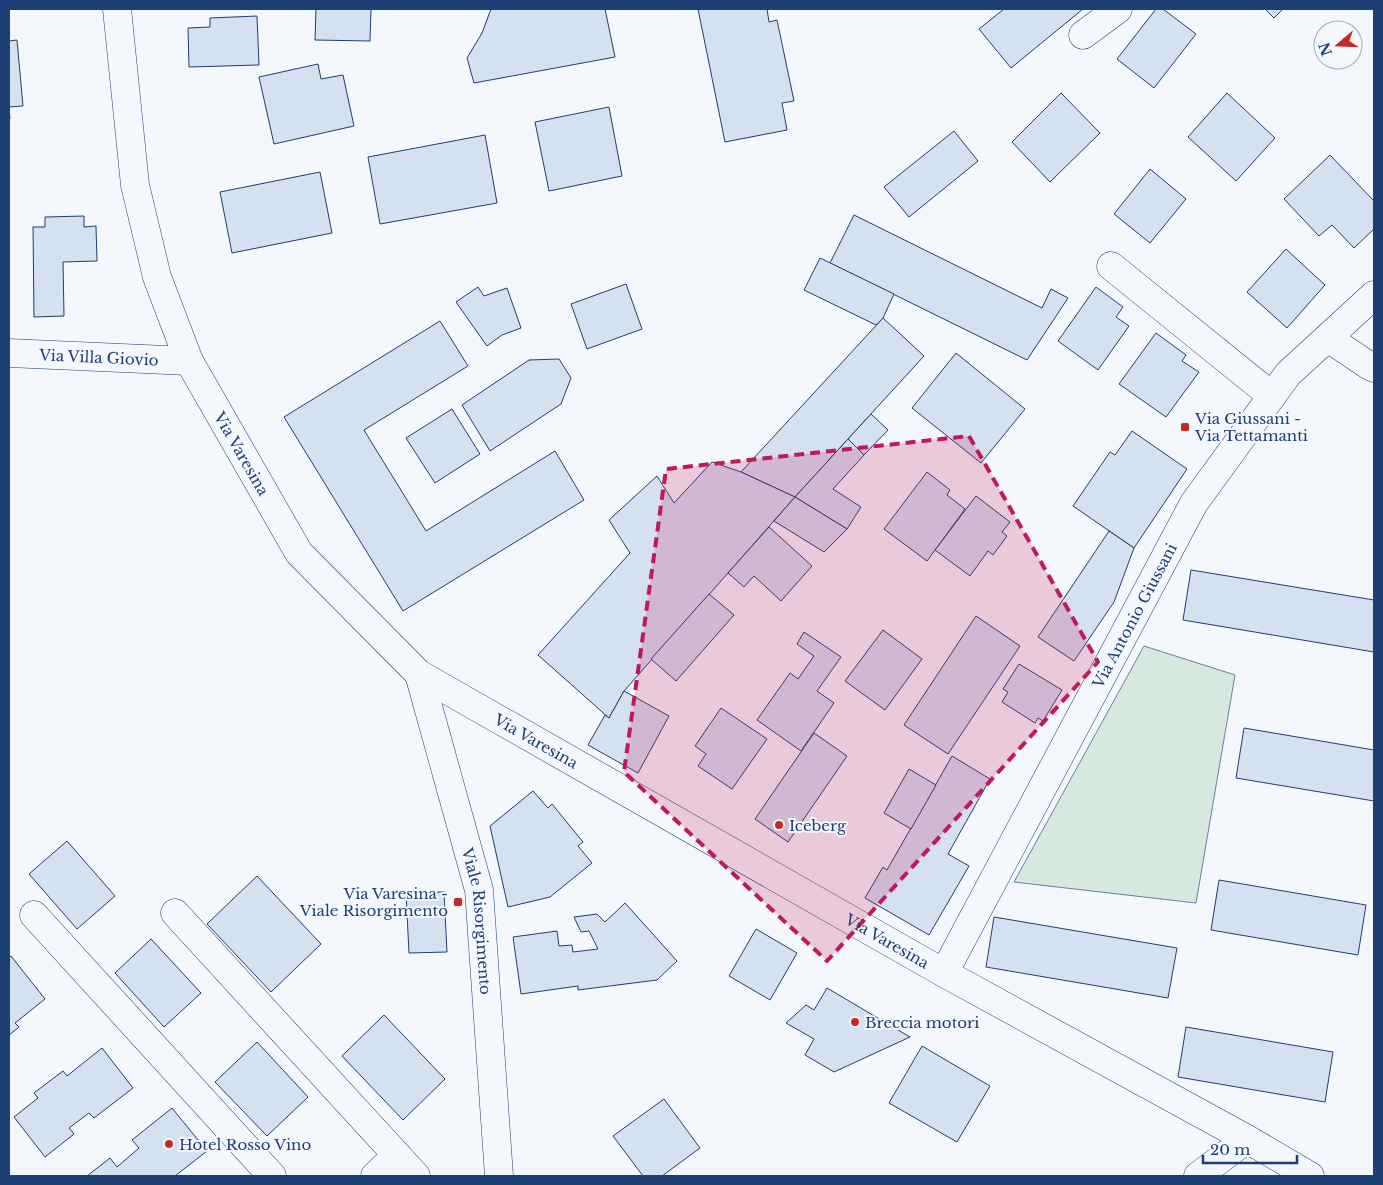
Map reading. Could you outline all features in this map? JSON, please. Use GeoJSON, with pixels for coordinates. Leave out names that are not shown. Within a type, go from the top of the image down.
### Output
{"type":"FeatureCollection","features":[{"type":"Feature","properties":{"kind":"street","name":"Via Varesina"},"geometry":{"type":"LineString","coordinates":[[117,9],[135,185],[157,277],[189,361],[299,553],[419,674],[944,973],[1247,1139],[1310,1176]]}},
{"type":"Feature","properties":{"kind":"street"},"geometry":{"type":"LineString","coordinates":[[1083,35],[1118,9]]}},
{"type":"Feature","properties":{"kind":"street"},"geometry":{"type":"LineString","coordinates":[[1111,266],[1272,396]]}},
{"type":"Feature","properties":{"kind":"street","name":"Via Antonio Giussani"},"geometry":{"type":"LineString","coordinates":[[944,973],[1194,503],[1288,374],[1374,295]]}},
{"type":"Feature","properties":{"kind":"street"},"geometry":{"type":"LineString","coordinates":[[1328,338],[1374,368]]}},
{"type":"Feature","properties":{"kind":"street","name":"Via Villa Giovio"},"geometry":{"type":"LineString","coordinates":[[9,352],[189,361]]}},
{"type":"Feature","properties":{"kind":"street","name":"Viale Risorgimento"},"geometry":{"type":"LineString","coordinates":[[419,674],[479,890],[499,1176]]}},
{"type":"Feature","properties":{"kind":"street"},"geometry":{"type":"LineString","coordinates":[[175,913],[416,1176]]}},
{"type":"Feature","properties":{"kind":"street"},"geometry":{"type":"LineString","coordinates":[[34,915],[272,1176]]}},
{"type":"Feature","properties":{"kind":"street"},"geometry":{"type":"LineString","coordinates":[[1198,1176],[1247,1139]]}},
{"type":"Feature","properties":{"kind":"street"},"geometry":{"type":"LineString","coordinates":[[375,1176],[397,1155]]}},
{"type":"Feature","properties":{"kind":"highlighted area"},"geometry":{"type":"Polygon","coordinates":[[[969,436],[1098,662],[827,961],[624,772],[666,469],[969,436]]]}},
{"type":"Feature","properties":{"kind":"shaded area"},"geometry":{"type":"Polygon","coordinates":[[[1144,646],[1235,675],[1196,903],[1014,882],[1144,646]]]}},
{"type":"Feature","properties":{"kind":"building"},"geometry":{"type":"Polygon","coordinates":[[[316,9],[371,9],[370,41],[315,40],[316,9]]]}},
{"type":"Feature","properties":{"kind":"building"},"geometry":{"type":"Polygon","coordinates":[[[491,9],[605,9],[615,57],[474,83],[467,58],[482,33],[491,9]]]}},
{"type":"Feature","properties":{"kind":"building"},"geometry":{"type":"Polygon","coordinates":[[[698,9],[767,9],[769,22],[777,20],[794,101],[782,103],[787,130],[725,142],[698,9]]]}},
{"type":"Feature","properties":{"kind":"building"},"geometry":{"type":"Polygon","coordinates":[[[1004,9],[1083,9],[1011,68],[979,29],[1004,9]]]}},
{"type":"Feature","properties":{"kind":"building"},"geometry":{"type":"Polygon","coordinates":[[[1156,9],[1163,9],[1196,34],[1154,88],[1117,59],[1156,9]]]}},
{"type":"Feature","properties":{"kind":"building"},"geometry":{"type":"Polygon","coordinates":[[[1265,9],[1283,9],[1274,18],[1265,9]]]}},
{"type":"Feature","properties":{"kind":"building"},"geometry":{"type":"Polygon","coordinates":[[[257,16],[259,65],[189,67],[188,28],[210,27],[210,18],[257,16]]]}},
{"type":"Feature","properties":{"kind":"building"},"geometry":{"type":"Polygon","coordinates":[[[17,40],[23,106],[9,107],[9,41],[17,40]]]}},
{"type":"Feature","properties":{"kind":"building"},"geometry":{"type":"Polygon","coordinates":[[[318,64],[321,79],[343,75],[354,126],[274,144],[259,77],[318,64]]]}},
{"type":"Feature","properties":{"kind":"building"},"geometry":{"type":"Polygon","coordinates":[[[1061,93],[1100,133],[1050,182],[1012,142],[1061,93]]]}},
{"type":"Feature","properties":{"kind":"building"},"geometry":{"type":"Polygon","coordinates":[[[1227,93],[1275,138],[1236,181],[1188,137],[1227,93]]]}},
{"type":"Feature","properties":{"kind":"building"},"geometry":{"type":"Polygon","coordinates":[[[609,107],[622,176],[549,191],[535,122],[609,107]]]}},
{"type":"Feature","properties":{"kind":"building"},"geometry":{"type":"Polygon","coordinates":[[[954,131],[978,161],[909,217],[884,187],[954,131]]]}},
{"type":"Feature","properties":{"kind":"building"},"geometry":{"type":"Polygon","coordinates":[[[485,135],[497,203],[380,224],[368,157],[485,135]]]}},
{"type":"Feature","properties":{"kind":"building"},"geometry":{"type":"Polygon","coordinates":[[[1330,155],[1374,201],[1374,229],[1354,248],[1332,225],[1319,236],[1284,199],[1330,155]]]}},
{"type":"Feature","properties":{"kind":"building"},"geometry":{"type":"Polygon","coordinates":[[[1150,169],[1186,199],[1150,243],[1114,214],[1150,169]]]}},
{"type":"Feature","properties":{"kind":"building"},"geometry":{"type":"Polygon","coordinates":[[[320,172],[332,233],[232,253],[220,192],[320,172]]]}},
{"type":"Feature","properties":{"kind":"building"},"geometry":{"type":"Polygon","coordinates":[[[854,215],[1042,308],[1051,289],[1068,298],[1027,360],[830,263],[854,215]]]}},
{"type":"Feature","properties":{"kind":"building"},"geometry":{"type":"Polygon","coordinates":[[[84,216],[84,227],[96,226],[97,261],[63,262],[64,316],[34,317],[33,227],[45,227],[45,217],[84,216]]]}},
{"type":"Feature","properties":{"kind":"building"},"geometry":{"type":"Polygon","coordinates":[[[1286,249],[1325,285],[1287,328],[1247,292],[1286,249]]]}},
{"type":"Feature","properties":{"kind":"building"},"geometry":{"type":"Polygon","coordinates":[[[820,258],[894,294],[883,318],[876,325],[804,290],[820,258]]]}},
{"type":"Feature","properties":{"kind":"building"},"geometry":{"type":"Polygon","coordinates":[[[626,284],[642,329],[587,349],[571,304],[626,284]]]}},
{"type":"Feature","properties":{"kind":"building"},"geometry":{"type":"Polygon","coordinates":[[[478,287],[484,296],[507,288],[521,328],[502,335],[487,346],[456,302],[478,287]]]}},
{"type":"Feature","properties":{"kind":"building"},"geometry":{"type":"Polygon","coordinates":[[[1096,287],[1123,307],[1116,317],[1129,326],[1098,370],[1058,341],[1096,287]]]}},
{"type":"Feature","properties":{"kind":"building"},"geometry":{"type":"Polygon","coordinates":[[[883,318],[924,356],[795,497],[741,472],[883,318]]]}},
{"type":"Feature","properties":{"kind":"building"},"geometry":{"type":"Polygon","coordinates":[[[440,321],[468,366],[364,430],[426,531],[555,451],[584,500],[403,611],[284,417],[440,321]]]}},
{"type":"Feature","properties":{"kind":"building"},"geometry":{"type":"Polygon","coordinates":[[[1156,333],[1186,355],[1182,361],[1199,372],[1166,417],[1119,384],[1156,333]]]}},
{"type":"Feature","properties":{"kind":"building"},"geometry":{"type":"Polygon","coordinates":[[[956,353],[1025,409],[981,463],[912,408],[956,353]]]}},
{"type":"Feature","properties":{"kind":"building"},"geometry":{"type":"Polygon","coordinates":[[[559,359],[571,378],[561,404],[490,451],[462,405],[529,360],[559,359]]]}},
{"type":"Feature","properties":{"kind":"building"},"geometry":{"type":"Polygon","coordinates":[[[452,409],[480,454],[435,483],[406,438],[452,409]]]}},
{"type":"Feature","properties":{"kind":"building"},"geometry":{"type":"Polygon","coordinates":[[[871,414],[888,430],[864,455],[848,439],[871,414]]]}},
{"type":"Feature","properties":{"kind":"building"},"geometry":{"type":"Polygon","coordinates":[[[1132,431],[1187,469],[1134,548],[1073,506],[1110,452],[1115,455],[1132,431]]]}},
{"type":"Feature","properties":{"kind":"building"},"geometry":{"type":"Polygon","coordinates":[[[848,439],[864,455],[833,489],[861,507],[847,529],[795,497],[848,439]]]}},
{"type":"Feature","properties":{"kind":"building"},"geometry":{"type":"Polygon","coordinates":[[[712,462],[741,472],[795,497],[624,691],[609,718],[538,655],[630,553],[609,520],[657,476],[674,503],[712,462]]]}},
{"type":"Feature","properties":{"kind":"building"},"geometry":{"type":"Polygon","coordinates":[[[927,472],[950,490],[947,495],[965,509],[927,561],[884,529],[927,472]]]}},
{"type":"Feature","properties":{"kind":"building"},"geometry":{"type":"Polygon","coordinates":[[[976,496],[1010,522],[1002,532],[1007,536],[993,555],[988,551],[970,576],[935,550],[976,496]]]}},
{"type":"Feature","properties":{"kind":"building"},"geometry":{"type":"Polygon","coordinates":[[[795,497],[847,529],[824,552],[774,521],[795,497]]]}},
{"type":"Feature","properties":{"kind":"building"},"geometry":{"type":"Polygon","coordinates":[[[769,527],[812,566],[781,601],[754,576],[744,587],[728,573],[769,527]]]}},
{"type":"Feature","properties":{"kind":"building"},"geometry":{"type":"Polygon","coordinates":[[[1109,531],[1134,548],[1114,602],[1074,661],[1038,637],[1109,531]]]}},
{"type":"Feature","properties":{"kind":"building"},"geometry":{"type":"Polygon","coordinates":[[[1191,570],[1374,600],[1374,652],[1183,620],[1191,570]]]}},
{"type":"Feature","properties":{"kind":"building"},"geometry":{"type":"Polygon","coordinates":[[[709,594],[734,615],[676,681],[651,659],[709,594]]]}},
{"type":"Feature","properties":{"kind":"building"},"geometry":{"type":"Polygon","coordinates":[[[976,616],[1020,646],[948,754],[904,725],[976,616]]]}},
{"type":"Feature","properties":{"kind":"building"},"geometry":{"type":"Polygon","coordinates":[[[883,630],[922,659],[885,710],[845,681],[883,630]]]}},
{"type":"Feature","properties":{"kind":"building"},"geometry":{"type":"Polygon","coordinates":[[[804,632],[841,657],[817,691],[834,703],[801,751],[757,720],[790,673],[798,679],[814,656],[797,644],[804,632]]]}},
{"type":"Feature","properties":{"kind":"building"},"geometry":{"type":"Polygon","coordinates":[[[1019,664],[1062,690],[1043,721],[1038,718],[1035,723],[1002,702],[1008,692],[1003,689],[1019,664]]]}},
{"type":"Feature","properties":{"kind":"building"},"geometry":{"type":"Polygon","coordinates":[[[624,691],[669,716],[638,773],[588,745],[605,715],[609,718],[624,691]]]}},
{"type":"Feature","properties":{"kind":"building"},"geometry":{"type":"Polygon","coordinates":[[[721,708],[767,739],[732,789],[698,766],[706,754],[695,746],[721,708]]]}},
{"type":"Feature","properties":{"kind":"building"},"geometry":{"type":"Polygon","coordinates":[[[1244,728],[1374,750],[1374,801],[1236,778],[1244,728]]]}},
{"type":"Feature","properties":{"kind":"building"},"geometry":{"type":"Polygon","coordinates":[[[814,733],[847,756],[788,842],[755,819],[814,733]]]}},
{"type":"Feature","properties":{"kind":"building"},"geometry":{"type":"Polygon","coordinates":[[[952,756],[990,779],[948,854],[969,866],[929,935],[865,898],[883,867],[887,870],[952,756]]]}},
{"type":"Feature","properties":{"kind":"building"},"geometry":{"type":"Polygon","coordinates":[[[909,769],[936,785],[911,829],[884,813],[909,769]]]}},
{"type":"Feature","properties":{"kind":"building"},"geometry":{"type":"Polygon","coordinates":[[[533,791],[548,808],[552,804],[583,842],[578,846],[592,863],[550,897],[508,907],[490,826],[533,791]]]}},
{"type":"Feature","properties":{"kind":"building"},"geometry":{"type":"Polygon","coordinates":[[[67,841],[115,896],[77,929],[29,874],[67,841]]]}},
{"type":"Feature","properties":{"kind":"building"},"geometry":{"type":"Polygon","coordinates":[[[257,876],[321,944],[271,992],[207,924],[257,876]]]}},
{"type":"Feature","properties":{"kind":"building"},"geometry":{"type":"Polygon","coordinates":[[[1219,880],[1366,905],[1358,955],[1211,930],[1219,880]]]}},
{"type":"Feature","properties":{"kind":"building"},"geometry":{"type":"Polygon","coordinates":[[[444,892],[447,952],[409,953],[406,893],[444,892]]]}},
{"type":"Feature","properties":{"kind":"building"},"geometry":{"type":"Polygon","coordinates":[[[625,903],[677,961],[657,980],[578,990],[578,986],[521,994],[513,937],[557,931],[559,946],[572,945],[573,952],[598,949],[589,931],[581,932],[574,917],[597,914],[605,922],[625,903]]]}},
{"type":"Feature","properties":{"kind":"building"},"geometry":{"type":"Polygon","coordinates":[[[994,917],[1177,948],[1168,998],[986,967],[994,917]]]}},
{"type":"Feature","properties":{"kind":"building"},"geometry":{"type":"Polygon","coordinates":[[[756,929],[797,953],[770,1000],[729,976],[756,929]]]}},
{"type":"Feature","properties":{"kind":"building"},"geometry":{"type":"Polygon","coordinates":[[[151,939],[201,993],[164,1027],[115,973],[151,939]]]}},
{"type":"Feature","properties":{"kind":"building"},"geometry":{"type":"Polygon","coordinates":[[[11,956],[45,999],[15,1023],[19,1027],[9,1035],[9,958],[11,956]]]}},
{"type":"Feature","properties":{"kind":"building"},"geometry":{"type":"Polygon","coordinates":[[[827,988],[910,1037],[834,1072],[805,1055],[814,1039],[786,1023],[806,1005],[814,1010],[827,988]]]}},
{"type":"Feature","properties":{"kind":"building"},"geometry":{"type":"Polygon","coordinates":[[[384,1015],[445,1079],[403,1120],[342,1056],[384,1015]]]}},
{"type":"Feature","properties":{"kind":"building"},"geometry":{"type":"Polygon","coordinates":[[[1186,1027],[1333,1052],[1325,1102],[1178,1077],[1186,1027]]]}},
{"type":"Feature","properties":{"kind":"building"},"geometry":{"type":"Polygon","coordinates":[[[257,1042],[308,1097],[267,1136],[215,1082],[257,1042]]]}},
{"type":"Feature","properties":{"kind":"building"},"geometry":{"type":"Polygon","coordinates":[[[922,1046],[990,1086],[957,1142],[889,1103],[922,1046]]]}},
{"type":"Feature","properties":{"kind":"building"},"geometry":{"type":"Polygon","coordinates":[[[102,1048],[133,1088],[94,1118],[89,1113],[69,1128],[74,1134],[45,1157],[14,1117],[38,1098],[34,1093],[63,1071],[67,1076],[102,1048]]]}},
{"type":"Feature","properties":{"kind":"building"},"geometry":{"type":"Polygon","coordinates":[[[664,1099],[700,1148],[662,1176],[643,1176],[613,1136],[664,1099]]]}},
{"type":"Feature","properties":{"kind":"building","name":"Hotel Rosso Vino"},"geometry":{"type":"Polygon","coordinates":[[[172,1108],[207,1151],[175,1176],[87,1176],[110,1158],[117,1167],[139,1148],[132,1140],[172,1108]]]}},
{"type":"Feature","properties":{"kind":"place","name":"Via Giussani - Via Tettamanti"},"geometry":{"type":"Point","coordinates":[1185,427]}},
{"type":"Feature","properties":{"kind":"place","name":"Iceberg"},"geometry":{"type":"Point","coordinates":[779,825]}},
{"type":"Feature","properties":{"kind":"place","name":"Via Varesina - Viale Risorgimento"},"geometry":{"type":"Point","coordinates":[458,902]}},
{"type":"Feature","properties":{"kind":"place","name":"Breccia motori"},"geometry":{"type":"Point","coordinates":[855,1022]}},
{"type":"Feature","properties":{"kind":"place","name":"Hotel Rosso Vino"},"geometry":{"type":"Point","coordinates":[169,1144]}}]}
